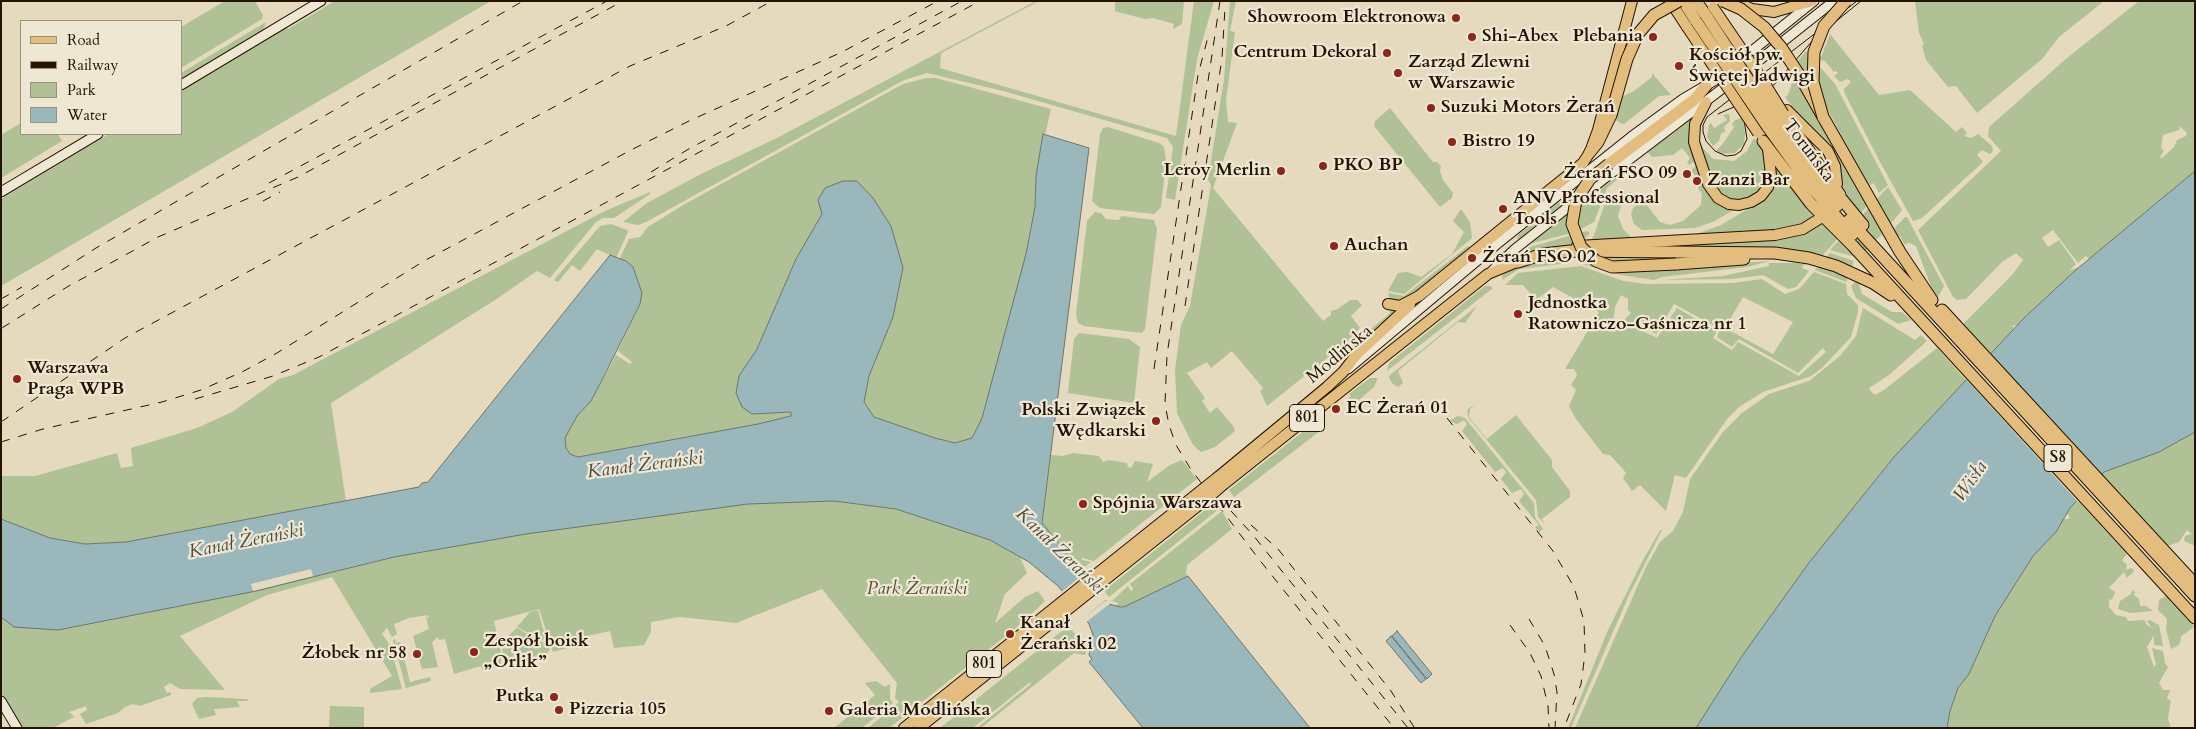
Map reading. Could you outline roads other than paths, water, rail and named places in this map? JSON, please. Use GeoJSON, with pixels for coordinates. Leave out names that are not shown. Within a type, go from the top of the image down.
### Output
{"type":"FeatureCollection","features":[{"type":"Feature","properties":{"kind":"highway"},"geometry":{"type":"LineString","coordinates":[[1590,152],[1598,142],[1611,115],[1630,50],[1638,34],[1654,15],[1679,1]]}},
{"type":"Feature","properties":{"kind":"highway","name":"Toruńska"},"geometry":{"type":"LineString","coordinates":[[1683,1],[1706,12]]}},
{"type":"Feature","properties":{"kind":"highway","name":"Toruńska"},"geometry":{"type":"LineString","coordinates":[[1696,1],[1706,12],[1778,117],[1809,184],[1924,307]]}},
{"type":"Feature","properties":{"kind":"highway"},"geometry":{"type":"LineString","coordinates":[[1823,117],[1813,82],[1814,52],[1824,26],[1846,1]]}},
{"type":"Feature","properties":{"kind":"highway"},"geometry":{"type":"LineString","coordinates":[[1706,12],[1746,12],[1769,31],[1788,56],[1869,197],[1887,267],[2195,584]]}},
{"type":"Feature","properties":{"kind":"highway"},"geometry":{"type":"LineString","coordinates":[[1762,80],[1778,117],[1843,219]]}},
{"type":"Feature","properties":{"kind":"highway"},"geometry":{"type":"LineString","coordinates":[[1706,86],[1689,104],[1590,179],[1579,193],[1572,213],[1573,230],[1577,241],[1588,256],[1600,263],[1620,267],[1771,257],[1803,257]]}},
{"type":"Feature","properties":{"kind":"highway"},"geometry":{"type":"LineString","coordinates":[[1760,137],[1796,187],[1843,219]]}},
{"type":"Feature","properties":{"kind":"highway"},"geometry":{"type":"LineString","coordinates":[[1518,262],[1549,252],[1578,250],[1758,252],[1803,257],[1850,271],[1887,267]]}},
{"type":"Feature","properties":{"kind":"highway"},"geometry":{"type":"LineString","coordinates":[[1887,267],[2195,618]]}},
{"type":"Feature","properties":{"kind":"highway","name":"S8"},"geometry":{"type":"LineString","coordinates":[[1924,307],[2195,596]]}},
{"type":"Feature","properties":{"kind":"highway","name":"S8"},"geometry":{"type":"LineString","coordinates":[[1924,307],[2195,607]]}},
{"type":"Feature","properties":{"kind":"main road"},"geometry":{"type":"LineString","coordinates":[[182,83],[321,1]]}},
{"type":"Feature","properties":{"kind":"main road"},"geometry":{"type":"LineString","coordinates":[[1343,372],[1357,354],[1424,292],[1571,174],[1590,152],[1632,1]]}},
{"type":"Feature","properties":{"kind":"main road","name":"Toruńska"},"geometry":{"type":"LineString","coordinates":[[1670,1],[1706,12],[1762,80]]}},
{"type":"Feature","properties":{"kind":"main road"},"geometry":{"type":"LineString","coordinates":[[1738,3],[1752,9],[1774,12],[1813,1]]}},
{"type":"Feature","properties":{"kind":"main road","name":"801"},"geometry":{"type":"LineString","coordinates":[[1706,86],[1813,1]]}},
{"type":"Feature","properties":{"kind":"main road","name":"801"},"geometry":{"type":"LineString","coordinates":[[1706,102],[1834,1]]}},
{"type":"Feature","properties":{"kind":"main road","name":"Toruńska"},"geometry":{"type":"LineString","coordinates":[[1706,12],[1760,137],[1769,152],[1772,167],[1771,179],[1767,190],[1759,198],[1744,204],[1729,204],[1721,200],[1709,187],[1694,142],[1695,124],[1706,102]]}},
{"type":"Feature","properties":{"kind":"main road","name":"Modlińska"},"geometry":{"type":"LineString","coordinates":[[904,728],[1067,604],[1206,493],[1343,372],[1358,362],[1497,244],[1631,137],[1682,99],[1706,86]]}},
{"type":"Feature","properties":{"kind":"main road","name":"Modlińska"},"geometry":{"type":"LineString","coordinates":[[1221,480],[1488,274],[1515,249],[1605,178],[1706,102]]}},
{"type":"Feature","properties":{"kind":"main road"},"geometry":{"type":"LineString","coordinates":[[1778,117],[1828,151],[1835,166],[1837,184]]}},
{"type":"Feature","properties":{"kind":"main road"},"geometry":{"type":"LineString","coordinates":[[1,192],[96,135]]}},
{"type":"Feature","properties":{"kind":"main road"},"geometry":{"type":"LineString","coordinates":[[1488,274],[1541,253],[1567,247],[1782,234],[1803,229],[1819,219]]}},
{"type":"Feature","properties":{"kind":"main road"},"geometry":{"type":"LineString","coordinates":[[1388,304],[1393,306],[1404,305],[1424,292]]}},
{"type":"Feature","properties":{"kind":"main road","name":"Modlińska"},"geometry":{"type":"LineString","coordinates":[[919,728],[1067,604]]}},
{"type":"Feature","properties":{"kind":"main road"},"geometry":{"type":"LineString","coordinates":[[1,701],[17,728]]}},
{"type":"Feature","properties":{"kind":"water","name":"Kanał Żerański"},"geometry":{"type":"Polygon","coordinates":[[[1043,134],[1089,148],[1042,523],[1109,604],[1121,607],[1126,606],[1188,576],[1310,728],[1143,728],[1089,662],[1092,659],[1089,655],[1093,635],[1089,624],[1058,586],[1029,562],[990,540],[896,509],[834,501],[748,504],[526,534],[394,557],[256,591],[58,630],[14,627],[1,617],[1,519],[50,538],[85,544],[126,542],[419,487],[422,483],[428,482],[610,255],[626,261],[633,267],[642,293],[640,304],[591,401],[577,416],[565,438],[566,448],[570,454],[578,457],[758,424],[791,416],[791,412],[752,414],[742,407],[736,393],[739,376],[757,349],[796,259],[822,214],[818,200],[825,188],[843,181],[857,181],[873,198],[891,226],[903,268],[893,317],[869,376],[864,402],[874,417],[935,438],[955,443],[972,438],[982,418],[1026,254],[1035,207],[1036,176],[1043,134]]]}},
{"type":"Feature","properties":{"kind":"water","name":"Wisła"},"geometry":{"type":"Polygon","coordinates":[[[2195,171],[2195,432],[2159,452],[2104,472],[2070,508],[2056,532],[2033,556],[1995,616],[1969,674],[1958,688],[1950,711],[1947,728],[1696,728],[1742,656],[1808,564],[1894,457],[2025,317],[2077,269],[2195,171]]]}},
{"type":"Feature","properties":{"kind":"water"},"geometry":{"type":"Polygon","coordinates":[[[1397,631],[1432,674],[1427,679],[1392,636],[1397,631]]]}},
{"type":"Feature","properties":{"kind":"water"},"geometry":{"type":"Polygon","coordinates":[[[1391,636],[1426,679],[1421,683],[1386,641],[1391,636]]]}},
{"type":"Feature","properties":{"kind":"tram line"},"geometry":{"type":"LineString","coordinates":[[1857,1],[1707,117],[1703,125],[1703,132],[1706,141],[1715,151],[1726,156],[1735,155],[1741,151],[1747,139],[1744,120],[1748,104],[1776,83],[1813,40],[1861,1]]}},
{"type":"Feature","properties":{"kind":"tram line"},"geometry":{"type":"LineString","coordinates":[[1718,114],[1736,106],[1751,96]]}},
{"type":"Feature","properties":{"kind":"railway"},"geometry":{"type":"LineString","coordinates":[[1,309],[96,248],[523,1]]}},
{"type":"Feature","properties":{"kind":"railway"},"geometry":{"type":"LineString","coordinates":[[269,183],[607,1]]}},
{"type":"Feature","properties":{"kind":"railway"},"geometry":{"type":"LineString","coordinates":[[2,328],[67,287],[158,237],[298,177],[623,1]]}},
{"type":"Feature","properties":{"kind":"railway"},"geometry":{"type":"LineString","coordinates":[[1,422],[125,338],[630,66],[726,26],[772,1]]}},
{"type":"Feature","properties":{"kind":"railway"},"geometry":{"type":"LineString","coordinates":[[1,442],[43,429],[162,402],[201,390],[242,372],[277,353],[424,261],[631,150],[689,121],[842,52],[938,1]]}},
{"type":"Feature","properties":{"kind":"railway"},"geometry":{"type":"LineString","coordinates":[[651,172],[687,150],[962,1]]}},
{"type":"Feature","properties":{"kind":"railway"},"geometry":{"type":"LineString","coordinates":[[195,399],[273,376],[319,357],[980,1]]}},
{"type":"Feature","properties":{"kind":"railway"},"geometry":{"type":"LineString","coordinates":[[1220,1],[1167,355],[1165,404],[1169,425],[1176,445],[1190,468],[1258,558],[1394,728]]}},
{"type":"Feature","properties":{"kind":"railway"},"geometry":{"type":"LineString","coordinates":[[1185,306],[1222,58],[1225,8]]}},
{"type":"Feature","properties":{"kind":"railway"},"geometry":{"type":"LineString","coordinates":[[1154,369],[1198,75],[1209,33]]}},
{"type":"Feature","properties":{"kind":"railway"},"geometry":{"type":"LineString","coordinates":[[263,201],[280,192]]}},
{"type":"Feature","properties":{"kind":"railway"},"geometry":{"type":"LineString","coordinates":[[1,299],[22,287]]}},
{"type":"Feature","properties":{"kind":"railway"},"geometry":{"type":"LineString","coordinates":[[1447,418],[1553,551],[1574,587],[1584,621],[1585,654],[1581,684],[1564,728]]}},
{"type":"Feature","properties":{"kind":"railway"},"geometry":{"type":"LineString","coordinates":[[1231,511],[1253,535],[1408,728]]}},
{"type":"Feature","properties":{"kind":"railway"},"geometry":{"type":"LineString","coordinates":[[1251,525],[1278,549],[1391,691],[1414,727]]}},
{"type":"Feature","properties":{"kind":"railway"},"geometry":{"type":"LineString","coordinates":[[1529,619],[1545,646],[1554,674],[1557,692],[1555,728]]}},
{"type":"Feature","properties":{"kind":"railway"},"geometry":{"type":"LineString","coordinates":[[1510,625],[1530,653],[1541,676],[1548,706],[1549,728]]}},
{"type":"Feature","properties":{"kind":"place","name":"Showroom Elektronowa"},"geometry":{"type":"Point","coordinates":[1456,18]}},
{"type":"Feature","properties":{"kind":"place","name":"Shi-Abex"},"geometry":{"type":"Point","coordinates":[1472,37]}},
{"type":"Feature","properties":{"kind":"place","name":"Plebania"},"geometry":{"type":"Point","coordinates":[1653,37]}},
{"type":"Feature","properties":{"kind":"place","name":"Centrum Dekoral"},"geometry":{"type":"Point","coordinates":[1387,53]}},
{"type":"Feature","properties":{"kind":"place","name":"Kościół pw. Świętej Jadwigi"},"geometry":{"type":"Point","coordinates":[1679,66]}},
{"type":"Feature","properties":{"kind":"place","name":"Zarząd Zlewni w Warszawie"},"geometry":{"type":"Point","coordinates":[1398,73]}},
{"type":"Feature","properties":{"kind":"place","name":"Suzuki Motors Żerań"},"geometry":{"type":"Point","coordinates":[1431,108]}},
{"type":"Feature","properties":{"kind":"place","name":"Bistro 19"},"geometry":{"type":"Point","coordinates":[1452,142]}},
{"type":"Feature","properties":{"kind":"place","name":"PKO BP"},"geometry":{"type":"Point","coordinates":[1323,166]}},
{"type":"Feature","properties":{"kind":"place","name":"Leroy Merlin"},"geometry":{"type":"Point","coordinates":[1281,171]}},
{"type":"Feature","properties":{"kind":"place","name":"Żerań FSO 09"},"geometry":{"type":"Point","coordinates":[1687,174]}},
{"type":"Feature","properties":{"kind":"place","name":"Zanzi Bar"},"geometry":{"type":"Point","coordinates":[1697,181]}},
{"type":"Feature","properties":{"kind":"place","name":"ANV Professional Tools"},"geometry":{"type":"Point","coordinates":[1503,209]}},
{"type":"Feature","properties":{"kind":"place","name":"Auchan"},"geometry":{"type":"Point","coordinates":[1334,246]}},
{"type":"Feature","properties":{"kind":"place","name":"Żerań FSO 02"},"geometry":{"type":"Point","coordinates":[1472,258]}},
{"type":"Feature","properties":{"kind":"place","name":"Jednostka Ratowniczo-Gaśnicza nr 1"},"geometry":{"type":"Point","coordinates":[1518,314]}},
{"type":"Feature","properties":{"kind":"place","name":"Warszawa Praga WPB"},"geometry":{"type":"Point","coordinates":[17,379]}},
{"type":"Feature","properties":{"kind":"place","name":"EC Żerań 01"},"geometry":{"type":"Point","coordinates":[1336,409]}},
{"type":"Feature","properties":{"kind":"place","name":"Polski Związek Wędkarski"},"geometry":{"type":"Point","coordinates":[1156,421]}},
{"type":"Feature","properties":{"kind":"place","name":"Spójnia Warszawa"},"geometry":{"type":"Point","coordinates":[1083,504]}},
{"type":"Feature","properties":{"kind":"place","name":"Kanał Żerański 02"},"geometry":{"type":"Point","coordinates":[1010,634]}},
{"type":"Feature","properties":{"kind":"place","name":"Zespół boisk „Orlik”"},"geometry":{"type":"Point","coordinates":[474,652]}},
{"type":"Feature","properties":{"kind":"place","name":"Żłobek nr 58"},"geometry":{"type":"Point","coordinates":[417,654]}},
{"type":"Feature","properties":{"kind":"place","name":"Putka"},"geometry":{"type":"Point","coordinates":[554,697]}},
{"type":"Feature","properties":{"kind":"place","name":"Pizzeria 105"},"geometry":{"type":"Point","coordinates":[559,710]}},
{"type":"Feature","properties":{"kind":"place","name":"Galeria Modlińska"},"geometry":{"type":"Point","coordinates":[829,711]}},
{"type":"Feature","properties":{"kind":"park label","name":"Park Żerański"},"geometry":{"type":"Point","coordinates":[917,590]}}]}
